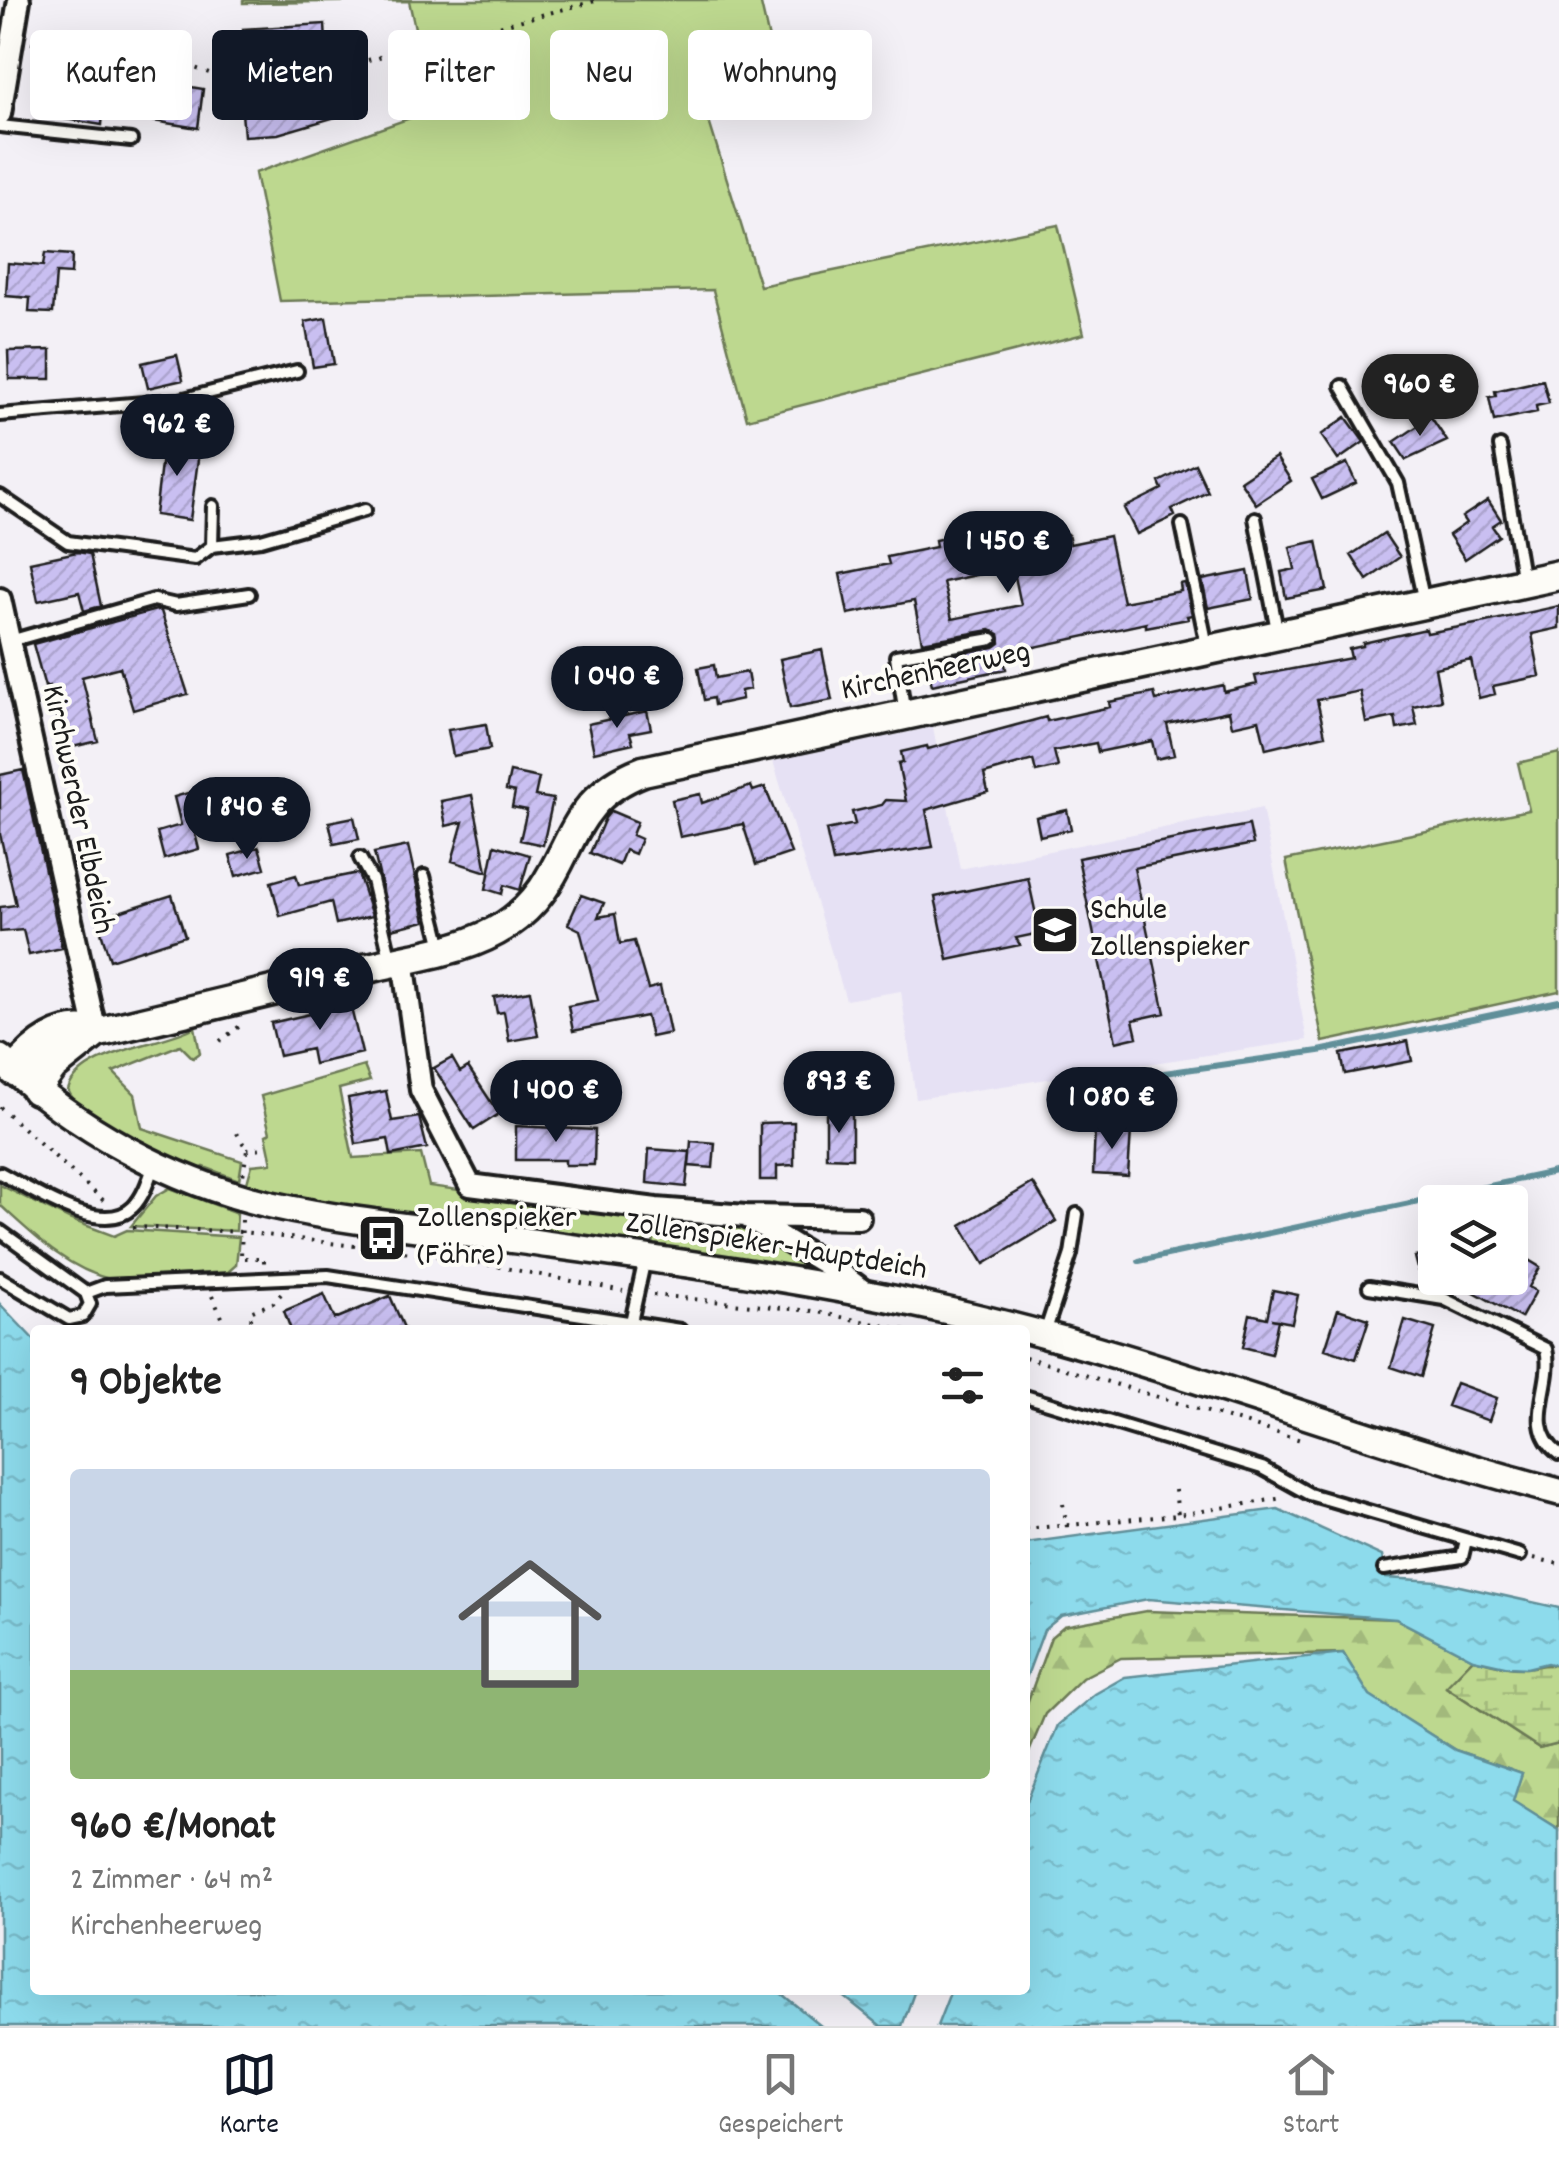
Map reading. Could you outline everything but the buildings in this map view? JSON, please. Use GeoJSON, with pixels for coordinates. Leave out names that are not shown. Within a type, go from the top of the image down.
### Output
{"type":"FeatureCollection","features":[{"type":"Feature","properties":{"kind":"main road","name":"Kirchenheerweg"},"geometry":{"type":"LineString","coordinates":[[36,1090],[54,1067],[96,1033],[443,952],[489,935],[523,913],[547,887],[587,808],[628,777],[663,766],[1559,574]]}},
{"type":"Feature","properties":{"kind":"main road","name":"Kirchenheerweg"},"geometry":{"type":"LineString","coordinates":[[7,1065],[56,1036],[84,1030],[96,1033]]}},
{"type":"Feature","properties":{"kind":"street"},"geometry":{"type":"LineString","coordinates":[[0,114],[19,0]]}},
{"type":"Feature","properties":{"kind":"street","name":"Kirchwerder Elbdeich"},"geometry":{"type":"LineString","coordinates":[[0,600],[96,1033]]}},
{"type":"Feature","properties":{"kind":"street"},"geometry":{"type":"LineString","coordinates":[[397,961],[421,1090],[470,1185],[656,1209],[746,1216],[859,1218]]}},
{"type":"Feature","properties":{"kind":"street","name":"Zollenspieker-Hauptdeich"},"geometry":{"type":"LineString","coordinates":[[7,1065],[100,1134],[154,1163],[211,1187],[272,1205],[866,1294],[1004,1325]]}},
{"type":"Feature","properties":{"kind":"street"},"geometry":{"type":"LineString","coordinates":[[746,1216],[838,1271],[866,1294]]}},
{"type":"Feature","properties":{"kind":"street","name":"Zollenspieker-Hauptdeich"},"geometry":{"type":"LineString","coordinates":[[1030,1331],[1412,1451],[1559,1492]]}},
{"type":"Feature","properties":{"kind":"lane"},"geometry":{"type":"LineString","coordinates":[[0,126],[131,140]]}},
{"type":"Feature","properties":{"kind":"lane"},"geometry":{"type":"LineString","coordinates":[[0,415],[180,400],[297,371]]}},
{"type":"Feature","properties":{"kind":"lane"},"geometry":{"type":"LineString","coordinates":[[1342,386],[1398,482],[1424,604]]}},
{"type":"Feature","properties":{"kind":"lane"},"geometry":{"type":"LineString","coordinates":[[1500,446],[1522,582]]}},
{"type":"Feature","properties":{"kind":"lane"},"geometry":{"type":"LineString","coordinates":[[0,496],[68,542],[195,560],[212,546],[261,540],[365,510]]}},
{"type":"Feature","properties":{"kind":"lane"},"geometry":{"type":"LineString","coordinates":[[212,546],[213,506]]}},
{"type":"Feature","properties":{"kind":"lane"},"geometry":{"type":"LineString","coordinates":[[1255,518],[1278,635]]}},
{"type":"Feature","properties":{"kind":"lane"},"geometry":{"type":"LineString","coordinates":[[1182,525],[1208,650]]}},
{"type":"Feature","properties":{"kind":"lane"},"geometry":{"type":"LineString","coordinates":[[9,641],[154,600],[176,605],[249,594]]}},
{"type":"Feature","properties":{"kind":"lane"},"geometry":{"type":"LineString","coordinates":[[906,715],[896,656],[992,639]]}},
{"type":"Feature","properties":{"kind":"lane"},"geometry":{"type":"LineString","coordinates":[[360,858],[372,880],[397,961]]}},
{"type":"Feature","properties":{"kind":"lane"},"geometry":{"type":"LineString","coordinates":[[424,876],[443,952]]}},
{"type":"Feature","properties":{"kind":"lane"},"geometry":{"type":"LineString","coordinates":[[0,1173],[70,1209],[104,1218],[118,1217],[133,1207],[142,1196],[154,1163]]}},
{"type":"Feature","properties":{"kind":"lane"},"geometry":{"type":"LineString","coordinates":[[1044,1334],[1071,1254],[1076,1214]]}},
{"type":"Feature","properties":{"kind":"lane"},"geometry":{"type":"LineString","coordinates":[[0,1230],[42,1264],[86,1292],[90,1304],[82,1316],[68,1319],[0,1278]]}},
{"type":"Feature","properties":{"kind":"lane"},"geometry":{"type":"LineString","coordinates":[[631,1322],[645,1258]]}},
{"type":"Feature","properties":{"kind":"lane"},"geometry":{"type":"LineString","coordinates":[[86,1292],[105,1286],[328,1276],[649,1325]]}},
{"type":"Feature","properties":{"kind":"lane"},"geometry":{"type":"LineString","coordinates":[[1368,1287],[1444,1299],[1546,1349],[1539,1421],[1546,1444],[1559,1454]]}},
{"type":"Feature","properties":{"kind":"lane"},"geometry":{"type":"LineString","coordinates":[[1030,1398],[1262,1468],[1309,1494],[1520,1555]]}},
{"type":"Feature","properties":{"kind":"lane"},"geometry":{"type":"LineString","coordinates":[[1384,1569],[1462,1556],[1466,1540]]}},
{"type":"Feature","properties":{"kind":"path"},"geometry":{"type":"LineString","coordinates":[[12,40],[171,60],[256,89],[598,0]]}},
{"type":"Feature","properties":{"kind":"path"},"geometry":{"type":"LineString","coordinates":[[237,1134],[247,1150],[247,1163]]}},
{"type":"Feature","properties":{"kind":"path"},"geometry":{"type":"LineString","coordinates":[[247,1150],[263,1148]]}},
{"type":"Feature","properties":{"kind":"path"},"geometry":{"type":"LineString","coordinates":[[242,1228],[241,1258],[260,1258]]}},
{"type":"Feature","properties":{"kind":"path"},"geometry":{"type":"LineString","coordinates":[[252,1325],[250,1312],[273,1303],[298,1276]]}},
{"type":"Feature","properties":{"kind":"path"},"geometry":{"type":"LineString","coordinates":[[206,1283],[226,1325]]}},
{"type":"Feature","properties":{"kind":"path"},"geometry":{"type":"LineString","coordinates":[[637,1294],[812,1312],[879,1325]]}},
{"type":"Feature","properties":{"kind":"path"},"geometry":{"type":"LineString","coordinates":[[1175,1490],[1178,1515]]}},
{"type":"Feature","properties":{"kind":"path"},"geometry":{"type":"LineString","coordinates":[[1030,1529],[1178,1515],[1309,1494]]}},
{"type":"Feature","properties":{"kind":"path"},"geometry":{"type":"LineString","coordinates":[[1063,1504],[1067,1527]]}},
{"type":"Feature","properties":{"kind":"path"},"geometry":{"type":"LineString","coordinates":[[1520,1555],[1559,1564]]}},
{"type":"Feature","properties":{"kind":"shaded area","name":"Schule Zollenspieker"},"geometry":{"type":"Polygon","coordinates":[[[933,727],[960,869],[1262,808],[1307,1040],[916,1099],[901,991],[846,1000],[773,761],[933,727]]]}},
{"type":"Feature","properties":{"kind":"green space"},"geometry":{"type":"Polygon","coordinates":[[[243,0],[760,0],[767,30],[688,30],[688,120],[709,120],[760,286],[1058,225],[1084,334],[747,419],[713,290],[280,301],[255,173],[405,120],[530,120],[530,30],[415,30],[409,1],[243,0]]]}},
{"type":"Feature","properties":{"kind":"green space"},"geometry":{"type":"Polygon","coordinates":[[[1559,753],[1559,991],[1323,1042],[1286,860],[1529,810],[1518,763],[1559,753]]]}},
{"type":"Feature","properties":{"kind":"green space"},"geometry":{"type":"Polygon","coordinates":[[[195,1027],[200,1053],[193,1058],[180,1045],[113,1072],[135,1094],[142,1128],[242,1161],[239,1180],[204,1167],[198,1171],[126,1137],[89,1114],[68,1090],[88,1066],[195,1027]]]}},
{"type":"Feature","properties":{"kind":"green space"},"geometry":{"type":"Polygon","coordinates":[[[364,1066],[370,1081],[339,1089],[353,1158],[421,1154],[429,1186],[649,1216],[646,1244],[337,1205],[264,1192],[247,1183],[252,1165],[272,1163],[261,1096],[364,1066]]]}},
{"type":"Feature","properties":{"kind":"green space"},"geometry":{"type":"Polygon","coordinates":[[[0,1185],[114,1236],[127,1230],[239,1237],[236,1265],[228,1272],[110,1279],[94,1274],[51,1249],[0,1205],[0,1185]]]}},
{"type":"Feature","properties":{"kind":"green space"},"geometry":{"type":"Polygon","coordinates":[[[170,1188],[237,1213],[236,1231],[131,1226],[156,1196],[170,1188]]]}},
{"type":"Feature","properties":{"kind":"green space"},"geometry":{"type":"Polygon","coordinates":[[[657,1218],[744,1227],[826,1275],[653,1246],[657,1218]]]}},
{"type":"Feature","properties":{"kind":"green space"},"geometry":{"type":"Polygon","coordinates":[[[1146,1611],[1396,1619],[1473,1659],[1447,1688],[1539,1748],[1559,1743],[1559,1830],[1512,1801],[1522,1773],[1455,1750],[1369,1696],[1343,1653],[1121,1658],[1082,1678],[1045,1714],[1030,1750],[1030,1695],[1051,1637],[1064,1626],[1146,1611]]]}},
{"type":"Feature","properties":{"kind":"green space"},"geometry":{"type":"Polygon","coordinates":[[[1473,1659],[1512,1668],[1559,1666],[1559,1743],[1539,1748],[1446,1687],[1473,1659]]]}},
{"type":"Feature","properties":{"kind":"water"},"geometry":{"type":"Polygon","coordinates":[[[0,1304],[30,1336],[30,1995],[783,1995],[821,2026],[0,2026],[0,1304]]]}},
{"type":"Feature","properties":{"kind":"water"},"geometry":{"type":"Polygon","coordinates":[[[1278,1509],[1382,1556],[1386,1578],[1437,1581],[1559,1608],[1559,1666],[1547,1663],[1509,1667],[1473,1659],[1396,1619],[1148,1599],[1061,1616],[1044,1630],[1030,1668],[1030,1542],[1278,1509]]]}},
{"type":"Feature","properties":{"kind":"water"},"geometry":{"type":"Polygon","coordinates":[[[1343,1653],[1370,1696],[1455,1750],[1522,1773],[1513,1801],[1559,1830],[1559,2026],[937,2026],[949,1995],[1030,1995],[1030,1794],[1058,1725],[1095,1694],[1125,1677],[1343,1653]]]}},
{"type":"Feature","properties":{"kind":"water"},"geometry":{"type":"Polygon","coordinates":[[[842,1995],[913,1995],[902,2026],[881,2026],[842,1995]]]}},
{"type":"Feature","properties":{"kind":"waterway"},"geometry":{"type":"LineString","coordinates":[[1073,1086],[1319,1051],[1559,1001]]}},
{"type":"Feature","properties":{"kind":"waterway"},"geometry":{"type":"LineString","coordinates":[[1139,1261],[1559,1171]]}},
{"type":"Feature","properties":{"kind":"place","name":"Schule Zollenspieker"},"geometry":{"type":"Point","coordinates":[1055,930]}},
{"type":"Feature","properties":{"kind":"place","name":"Zollenspieker (Fähre)"},"geometry":{"type":"Point","coordinates":[382,1238]}}]}
